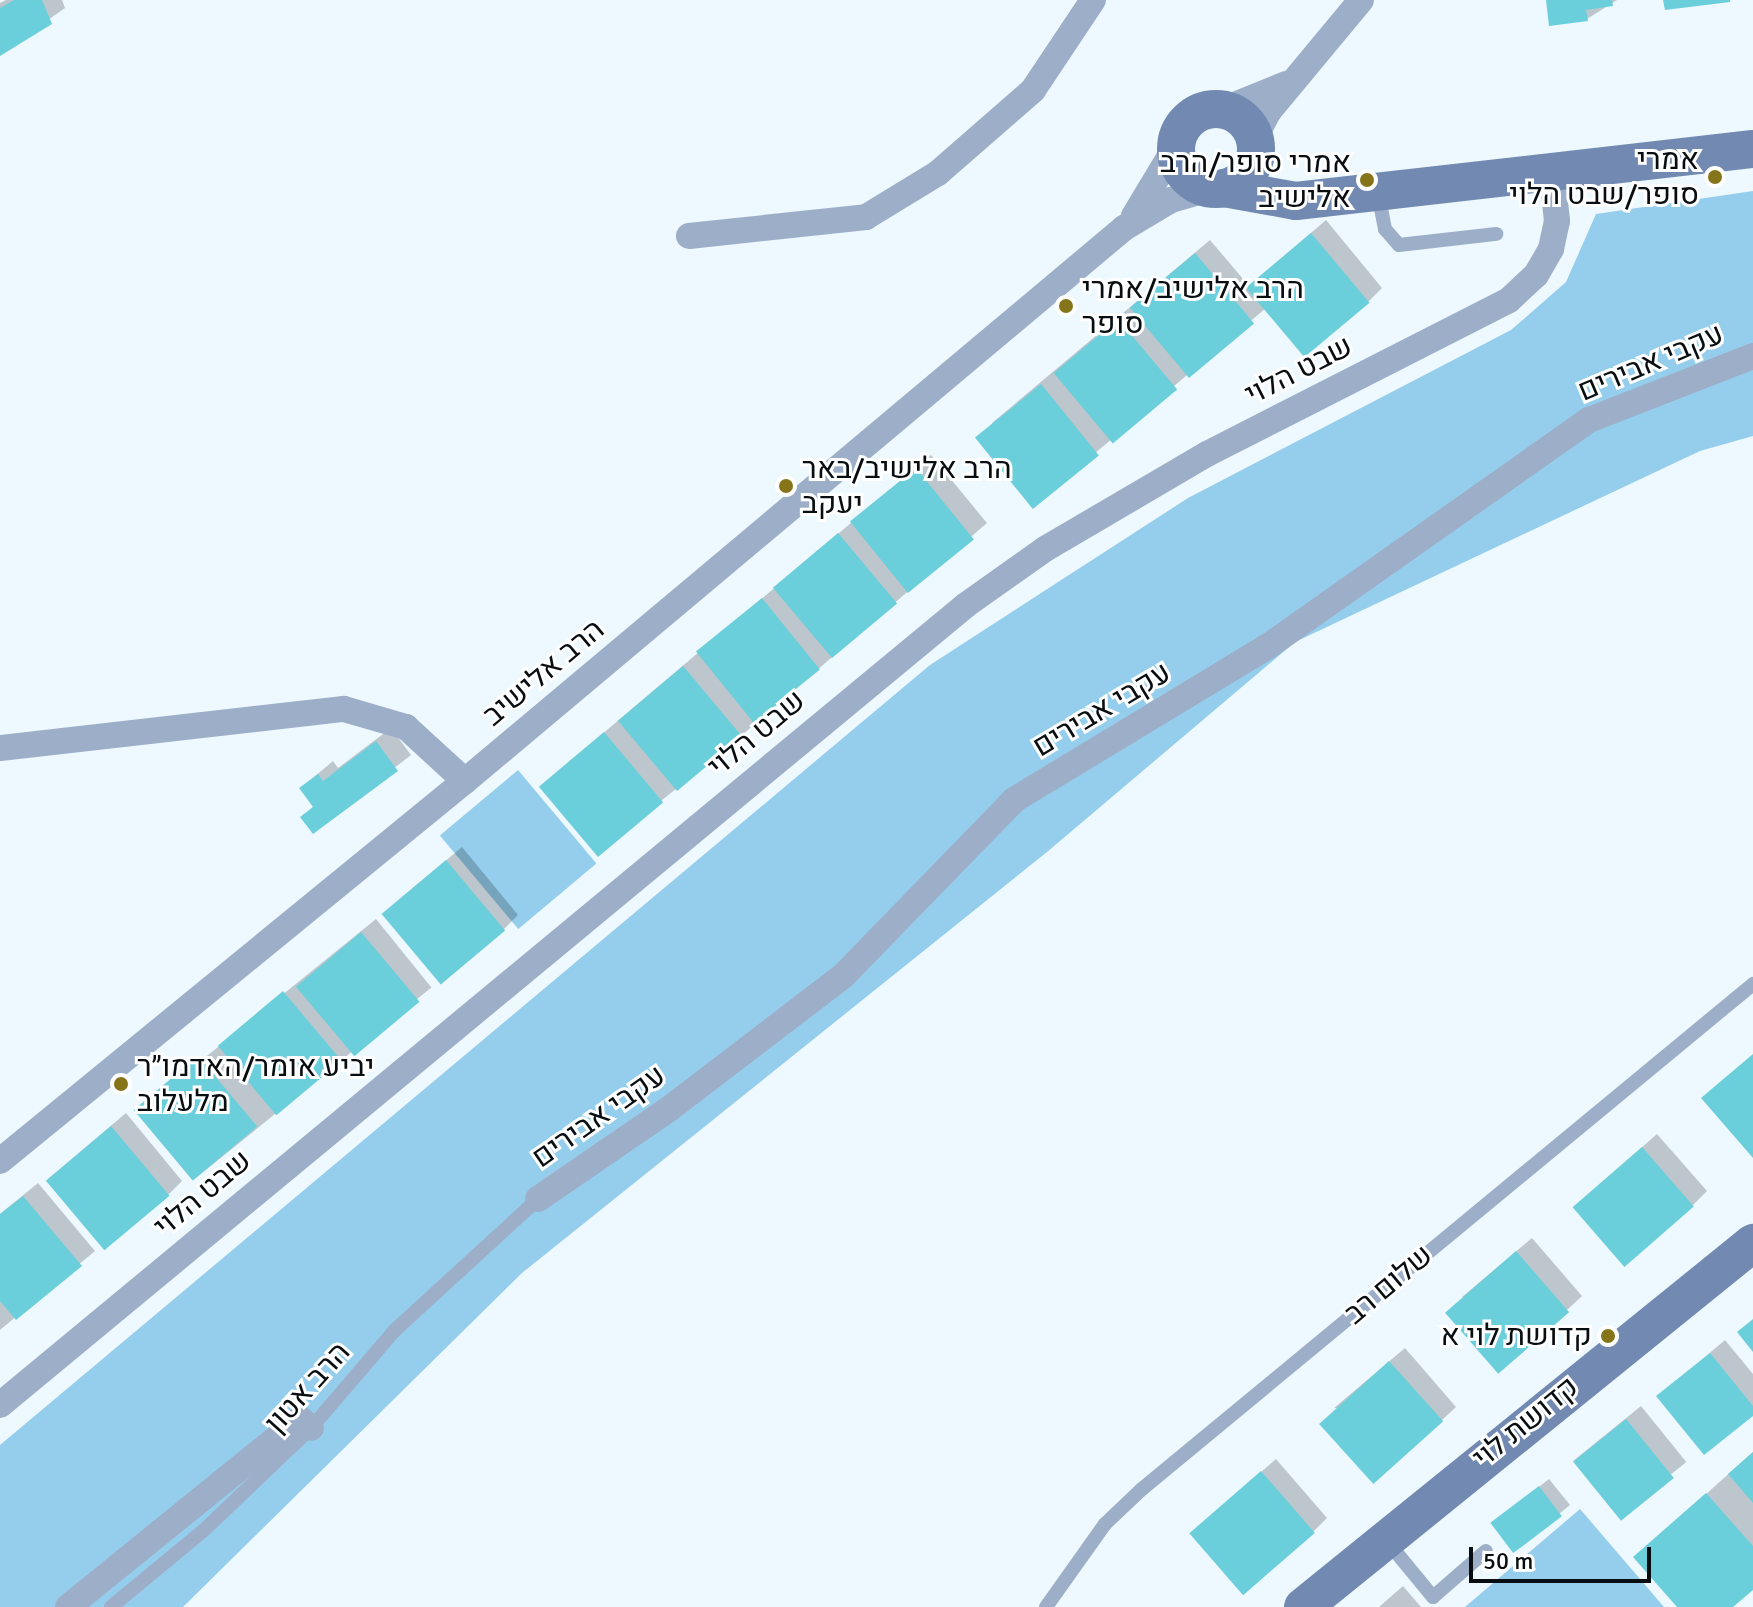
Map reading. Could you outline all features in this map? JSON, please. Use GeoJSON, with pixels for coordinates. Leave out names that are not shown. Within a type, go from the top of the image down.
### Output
{"type":"FeatureCollection","features":[{"type":"Feature","properties":{"kind":"street"},"geometry":{"type":"LineString","coordinates":[[689,236],[866,217],[938,173],[1033,90],[1093,0]]}},
{"type":"Feature","properties":{"kind":"street"},"geometry":{"type":"LineString","coordinates":[[1124,228],[1171,200],[1217,188],[1250,171],[1255,145],[1269,111],[1361,0]]}},
{"type":"Feature","properties":{"kind":"street"},"geometry":{"type":"LineString","coordinates":[[1124,228],[1158,182],[1186,122],[1209,110],[1222,110],[1260,98],[1300,76]]}},
{"type":"Feature","properties":{"kind":"street"},"geometry":{"type":"LineString","coordinates":[[1222,110],[1243,120],[1255,145],[1284,180],[1325,197]]}},
{"type":"Feature","properties":{"kind":"street"},"geometry":{"type":"LineString","coordinates":[[1176,146],[1181,169],[1217,188],[1296,201],[1753,149]]}},
{"type":"Feature","properties":{"kind":"street","name":"שבט הלוי"},"geometry":{"type":"LineString","coordinates":[[0,1405],[966,605],[1045,549],[1179,469],[1509,300],[1536,275],[1551,249],[1557,221],[1552,174]]}},
{"type":"Feature","properties":{"kind":"street","name":"הרב אלישיב"},"geometry":{"type":"LineString","coordinates":[[4,1149],[465,781],[1124,228]]}},
{"type":"Feature","properties":{"kind":"street","name":"עקבי אבירים"},"geometry":{"type":"LineString","coordinates":[[538,1199],[669,1109],[844,975],[1014,800],[1267,647],[1589,420],[1753,356]]}},
{"type":"Feature","properties":{"kind":"street"},"geometry":{"type":"LineString","coordinates":[[0,748],[344,709],[406,727],[465,781]]}},
{"type":"Feature","properties":{"kind":"street","name":"קדושת לוי"},"geometry":{"type":"LineString","coordinates":[[1303,1607],[1753,1243]]}},
{"type":"Feature","properties":{"kind":"street"},"geometry":{"type":"LineString","coordinates":[[68,1607],[300,1419],[311,1428]]}},
{"type":"Feature","properties":{"kind":"lane"},"geometry":{"type":"LineString","coordinates":[[1378,193],[1385,229],[1399,245],[1496,234]]}},
{"type":"Feature","properties":{"kind":"lane","name":"שלום רב"},"geometry":{"type":"LineString","coordinates":[[1046,1607],[1105,1524],[1142,1489],[1753,984]]}},
{"type":"Feature","properties":{"kind":"lane","name":"הרב אטון"},"geometry":{"type":"LineString","coordinates":[[111,1607],[204,1530],[311,1428],[394,1331],[538,1199]]}},
{"type":"Feature","properties":{"kind":"lane"},"geometry":{"type":"LineString","coordinates":[[1386,1540],[1433,1597],[1486,1551]]}},
{"type":"Feature","properties":{"kind":"shaded area"},"geometry":{"type":"Polygon","coordinates":[[[1753,191],[1753,436],[1700,451],[1295,642],[1047,852],[522,1273],[183,1607],[0,1607],[0,1445],[930,665],[1188,498],[1511,330],[1566,282],[1596,214],[1753,191]]]}},
{"type":"Feature","properties":{"kind":"shaded area"},"geometry":{"type":"Polygon","coordinates":[[[518,770],[596,863],[518,929],[440,836],[518,770]]]}},
{"type":"Feature","properties":{"kind":"shaded area"},"geometry":{"type":"Polygon","coordinates":[[[1580,1509],[1664,1607],[1465,1607],[1580,1509]]]}},
{"type":"Feature","properties":{"kind":"building"},"geometry":{"type":"Polygon","coordinates":[[[14,0],[42,0],[52,24],[0,56],[0,8],[14,0]]]}},
{"type":"Feature","properties":{"kind":"building"},"geometry":{"type":"Polygon","coordinates":[[[1546,0],[1612,0],[1613,6],[1586,10],[1588,21],[1549,26],[1546,0]]]}},
{"type":"Feature","properties":{"kind":"building"},"geometry":{"type":"Polygon","coordinates":[[[1663,0],[1730,0],[1730,2],[1665,10],[1663,0]]]}},
{"type":"Feature","properties":{"kind":"building"},"geometry":{"type":"Polygon","coordinates":[[[1311,233],[1369,303],[1304,357],[1246,288],[1311,233]]]}},
{"type":"Feature","properties":{"kind":"building"},"geometry":{"type":"Polygon","coordinates":[[[1195,253],[1254,323],[1189,378],[1130,308],[1195,253]]]}},
{"type":"Feature","properties":{"kind":"building"},"geometry":{"type":"Polygon","coordinates":[[[1118,319],[1177,389],[1113,443],[1054,373],[1118,319]]]}},
{"type":"Feature","properties":{"kind":"building"},"geometry":{"type":"Polygon","coordinates":[[[1041,384],[1099,455],[1033,509],[975,437],[1041,384]]]}},
{"type":"Feature","properties":{"kind":"building"},"geometry":{"type":"Polygon","coordinates":[[[916,468],[974,539],[908,593],[850,521],[916,468]]]}},
{"type":"Feature","properties":{"kind":"building"},"geometry":{"type":"Polygon","coordinates":[[[838,533],[897,603],[832,658],[773,588],[838,533]]]}},
{"type":"Feature","properties":{"kind":"building"},"geometry":{"type":"Polygon","coordinates":[[[762,598],[820,669],[754,723],[696,651],[762,598]]]}},
{"type":"Feature","properties":{"kind":"building"},"geometry":{"type":"Polygon","coordinates":[[[683,666],[742,736],[677,791],[618,721],[683,666]]]}},
{"type":"Feature","properties":{"kind":"building"},"geometry":{"type":"Polygon","coordinates":[[[604,732],[663,802],[598,857],[539,787],[604,732]]]}},
{"type":"Feature","properties":{"kind":"building"},"geometry":{"type":"Polygon","coordinates":[[[376,741],[398,771],[313,834],[300,817],[313,807],[299,788],[318,774],[323,781],[376,741]]]}},
{"type":"Feature","properties":{"kind":"building"},"geometry":{"type":"Polygon","coordinates":[[[446,860],[505,930],[441,984],[382,914],[446,860]]]}},
{"type":"Feature","properties":{"kind":"building"},"geometry":{"type":"Polygon","coordinates":[[[361,932],[419,1002],[354,1056],[296,987],[361,932]]]}},
{"type":"Feature","properties":{"kind":"building"},"geometry":{"type":"Polygon","coordinates":[[[283,991],[341,1061],[276,1115],[218,1046],[283,991]]]}},
{"type":"Feature","properties":{"kind":"building"},"geometry":{"type":"Polygon","coordinates":[[[1753,1054],[1753,1158],[1701,1098],[1753,1054]]]}},
{"type":"Feature","properties":{"kind":"building"},"geometry":{"type":"Polygon","coordinates":[[[198,1056],[257,1126],[193,1180],[134,1110],[198,1056]]]}},
{"type":"Feature","properties":{"kind":"building"},"geometry":{"type":"Polygon","coordinates":[[[111,1126],[169,1196],[104,1250],[46,1181],[111,1126]]]}},
{"type":"Feature","properties":{"kind":"building"},"geometry":{"type":"Polygon","coordinates":[[[1642,1147],[1694,1207],[1624,1267],[1573,1207],[1642,1147]]]}},
{"type":"Feature","properties":{"kind":"building"},"geometry":{"type":"Polygon","coordinates":[[[23,1196],[82,1266],[16,1320],[0,1301],[0,1214],[23,1196]]]}},
{"type":"Feature","properties":{"kind":"building"},"geometry":{"type":"Polygon","coordinates":[[[1516,1251],[1569,1312],[1498,1374],[1445,1313],[1516,1251]]]}},
{"type":"Feature","properties":{"kind":"building"},"geometry":{"type":"Polygon","coordinates":[[[1753,1319],[1753,1352],[1737,1332],[1753,1319]]]}},
{"type":"Feature","properties":{"kind":"building"},"geometry":{"type":"Polygon","coordinates":[[[1710,1353],[1753,1406],[1753,1416],[1704,1455],[1656,1396],[1710,1353]]]}},
{"type":"Feature","properties":{"kind":"building"},"geometry":{"type":"Polygon","coordinates":[[[1389,1361],[1443,1421],[1373,1484],[1319,1424],[1389,1361]]]}},
{"type":"Feature","properties":{"kind":"building"},"geometry":{"type":"Polygon","coordinates":[[[1626,1419],[1674,1478],[1621,1521],[1573,1462],[1626,1419]]]}},
{"type":"Feature","properties":{"kind":"building"},"geometry":{"type":"Polygon","coordinates":[[[1753,1452],[1753,1503],[1728,1474],[1753,1452]]]}},
{"type":"Feature","properties":{"kind":"building"},"geometry":{"type":"Polygon","coordinates":[[[1261,1471],[1315,1533],[1243,1595],[1189,1533],[1261,1471]]]}},
{"type":"Feature","properties":{"kind":"building"},"geometry":{"type":"Polygon","coordinates":[[[1539,1486],[1562,1516],[1513,1553],[1490,1523],[1539,1486]]]}},
{"type":"Feature","properties":{"kind":"building"},"geometry":{"type":"Polygon","coordinates":[[[1706,1493],[1753,1546],[1753,1590],[1733,1607],[1677,1607],[1633,1557],[1706,1493]]]}},
{"type":"Feature","properties":{"kind":"place","name":"אמרי סופר/שבט הלוי"},"geometry":{"type":"Point","coordinates":[1715,177]}},
{"type":"Feature","properties":{"kind":"place","name":"אמרי סופר/הרב אלישיב"},"geometry":{"type":"Point","coordinates":[1367,180]}},
{"type":"Feature","properties":{"kind":"place","name":"הרב אלישיב/אמרי סופר"},"geometry":{"type":"Point","coordinates":[1066,306]}},
{"type":"Feature","properties":{"kind":"place","name":"הרב אלישיב/באר יעקב"},"geometry":{"type":"Point","coordinates":[786,486]}},
{"type":"Feature","properties":{"kind":"place","name":"יביע אומר/האדמו״ר מלעלוב"},"geometry":{"type":"Point","coordinates":[121,1084]}},
{"type":"Feature","properties":{"kind":"place","name":"קדושת לוי א"},"geometry":{"type":"Point","coordinates":[1608,1336]}}]}
